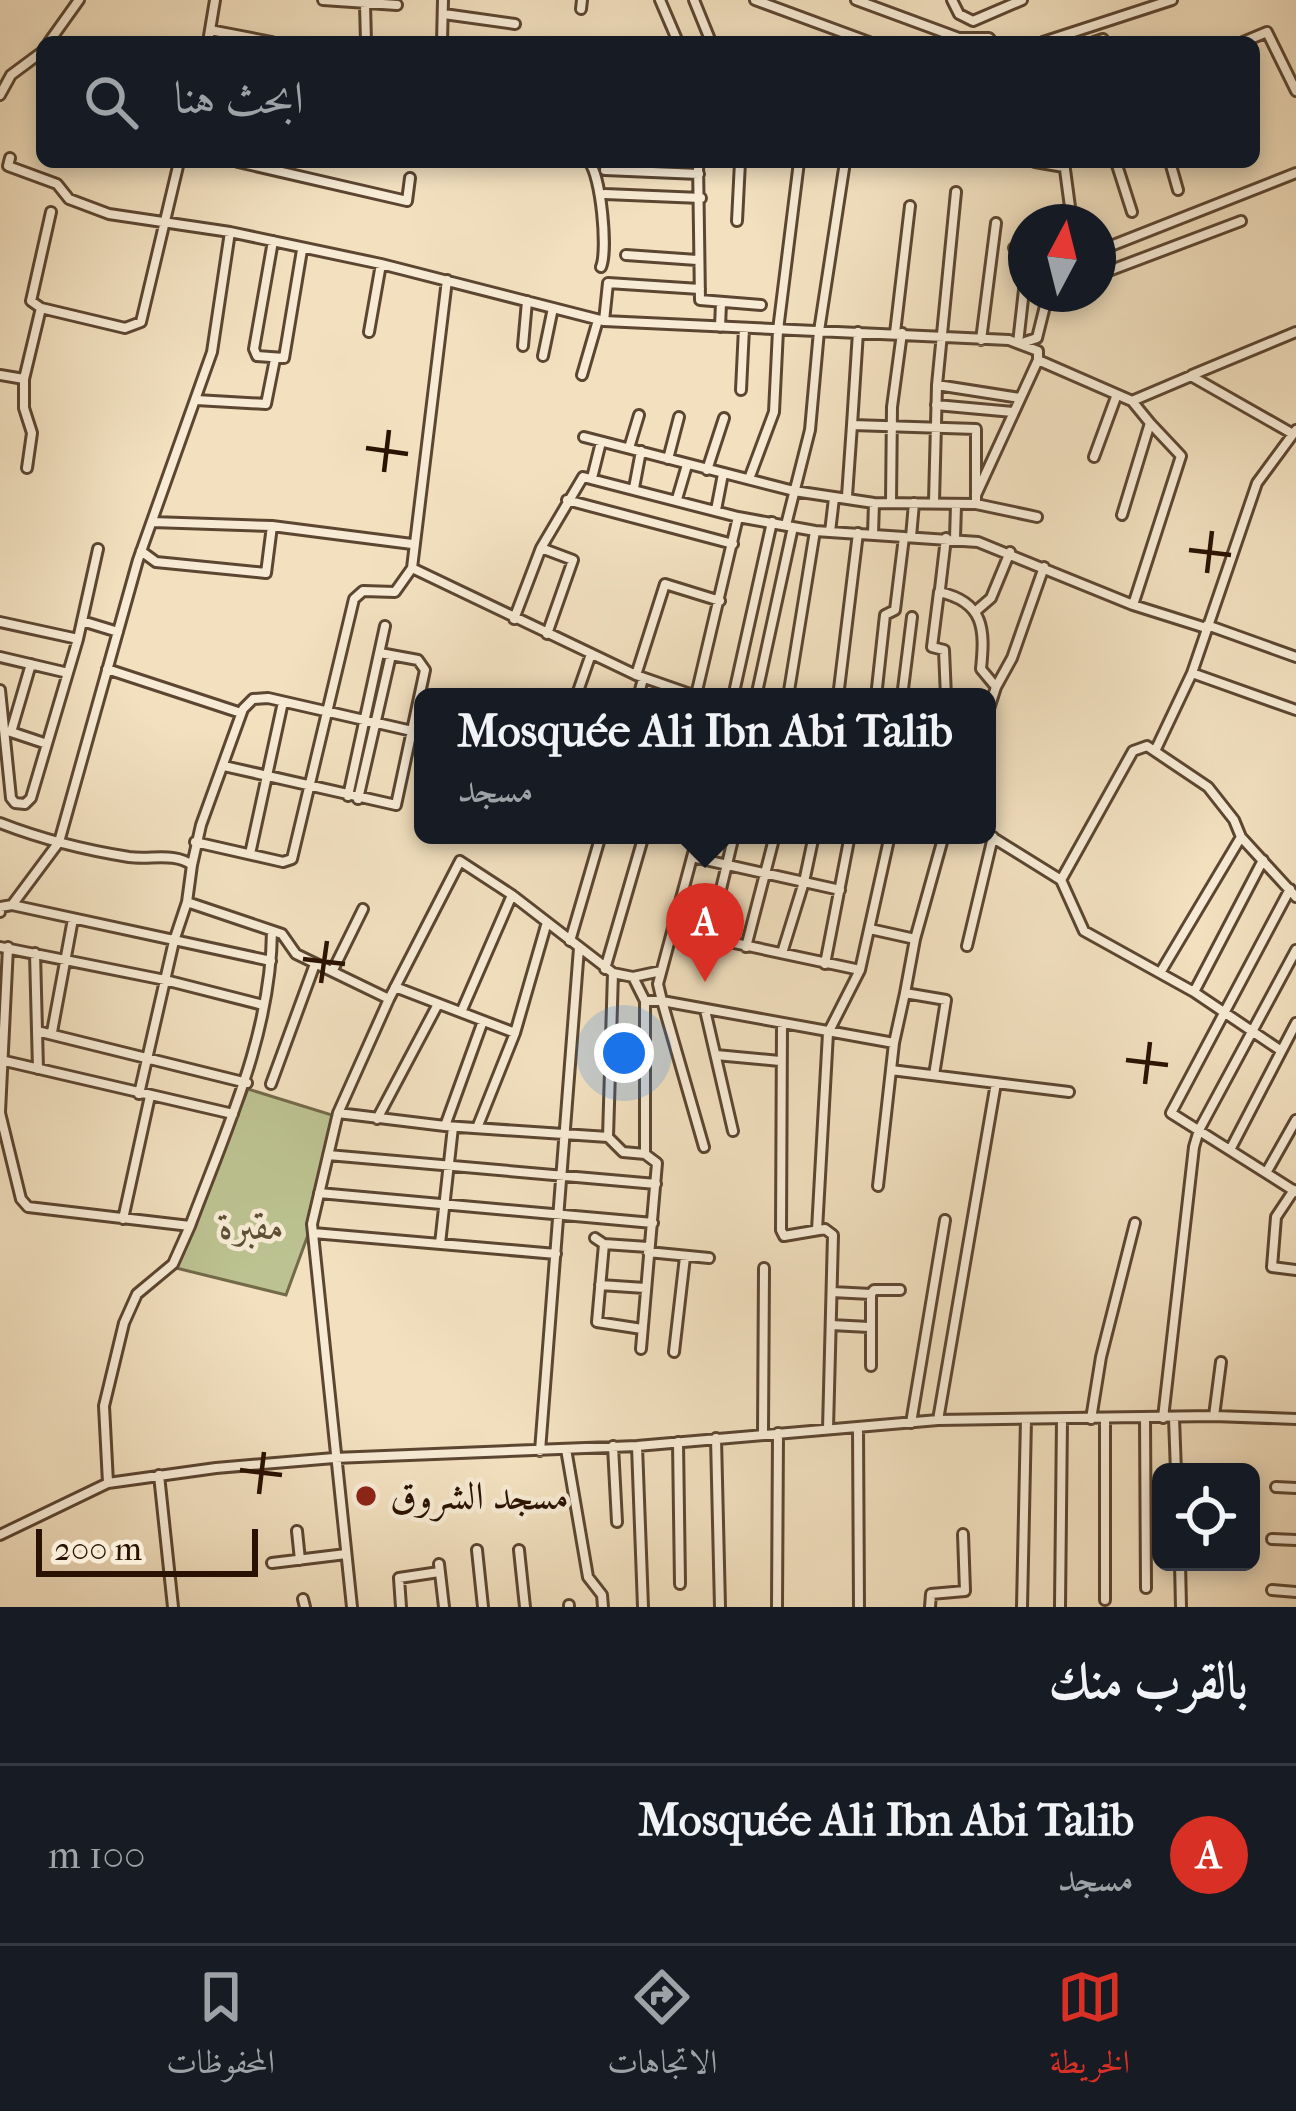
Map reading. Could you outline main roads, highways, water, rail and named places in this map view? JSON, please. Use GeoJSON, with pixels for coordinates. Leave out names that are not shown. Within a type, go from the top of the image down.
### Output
{"type":"FeatureCollection","features":[{"type":"Feature","properties":{"kind":"place","name":"Mosquée Ali Ibn Abi Talib"},"geometry":{"type":"Point","coordinates":[705,982]}},
{"type":"Feature","properties":{"kind":"place","name":"مسجد الشروق"},"geometry":{"type":"Point","coordinates":[366,1496]}},
{"type":"Feature","properties":{"kind":"park label","name":"مقبرة"},"geometry":{"type":"Point","coordinates":[252,1226]}}]}
